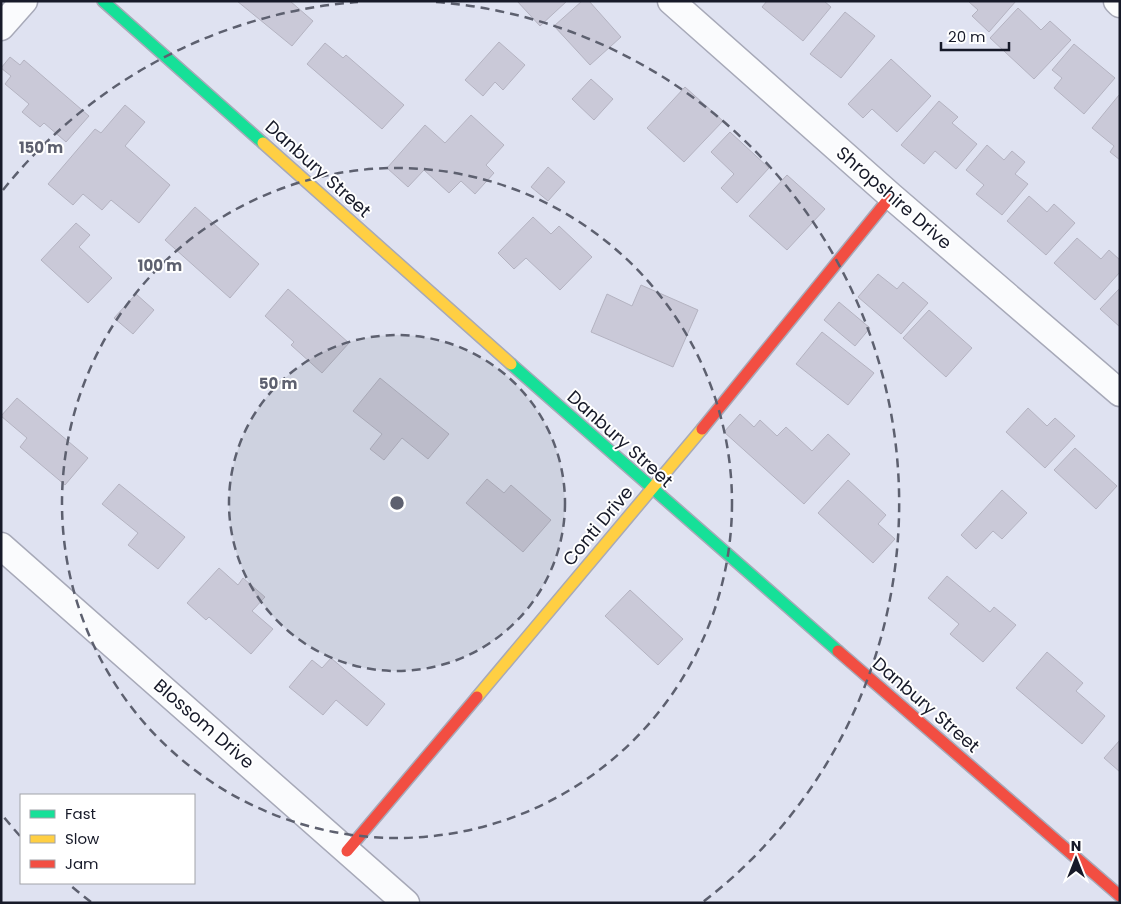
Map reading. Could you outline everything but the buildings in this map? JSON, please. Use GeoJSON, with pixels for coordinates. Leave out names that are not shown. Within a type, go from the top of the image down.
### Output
{"type":"FeatureCollection","features":[{"type":"Feature","properties":{"kind":"street"},"geometry":{"type":"LineString","coordinates":[[1,28],[24,1]]}},
{"type":"Feature","properties":{"kind":"street","name":"Danbury Street"},"geometry":{"type":"LineString","coordinates":[[103,1],[652,490],[1120,896]]}},
{"type":"Feature","properties":{"kind":"street","name":"Shropshire Drive"},"geometry":{"type":"LineString","coordinates":[[671,1],[891,196],[1120,393]]}},
{"type":"Feature","properties":{"kind":"street"},"geometry":{"type":"LineString","coordinates":[[1117,1],[1120,4]]}},
{"type":"Feature","properties":{"kind":"street","name":"Conti Drive"},"geometry":{"type":"LineString","coordinates":[[347,851],[652,490],[891,196]]}},
{"type":"Feature","properties":{"kind":"street","name":"Blossom Drive"},"geometry":{"type":"LineString","coordinates":[[1,546],[406,903]]}},
{"type":"Feature","properties":{"kind":"traffic: fast"},"geometry":{"type":"LineString","coordinates":[[103,1],[263,143]]}},
{"type":"Feature","properties":{"kind":"traffic: fast"},"geometry":{"type":"LineString","coordinates":[[511,364],[838,651]]}},
{"type":"Feature","properties":{"kind":"traffic: slow"},"geometry":{"type":"LineString","coordinates":[[263,143],[511,364]]}},
{"type":"Feature","properties":{"kind":"traffic: slow"},"geometry":{"type":"LineString","coordinates":[[477,697],[702,429]]}},
{"type":"Feature","properties":{"kind":"traffic: jam"},"geometry":{"type":"LineString","coordinates":[[702,429],[891,196]]}},
{"type":"Feature","properties":{"kind":"traffic: jam"},"geometry":{"type":"LineString","coordinates":[[838,651],[1120,896]]}},
{"type":"Feature","properties":{"kind":"traffic: jam"},"geometry":{"type":"LineString","coordinates":[[347,851],[477,697]]}}]}
